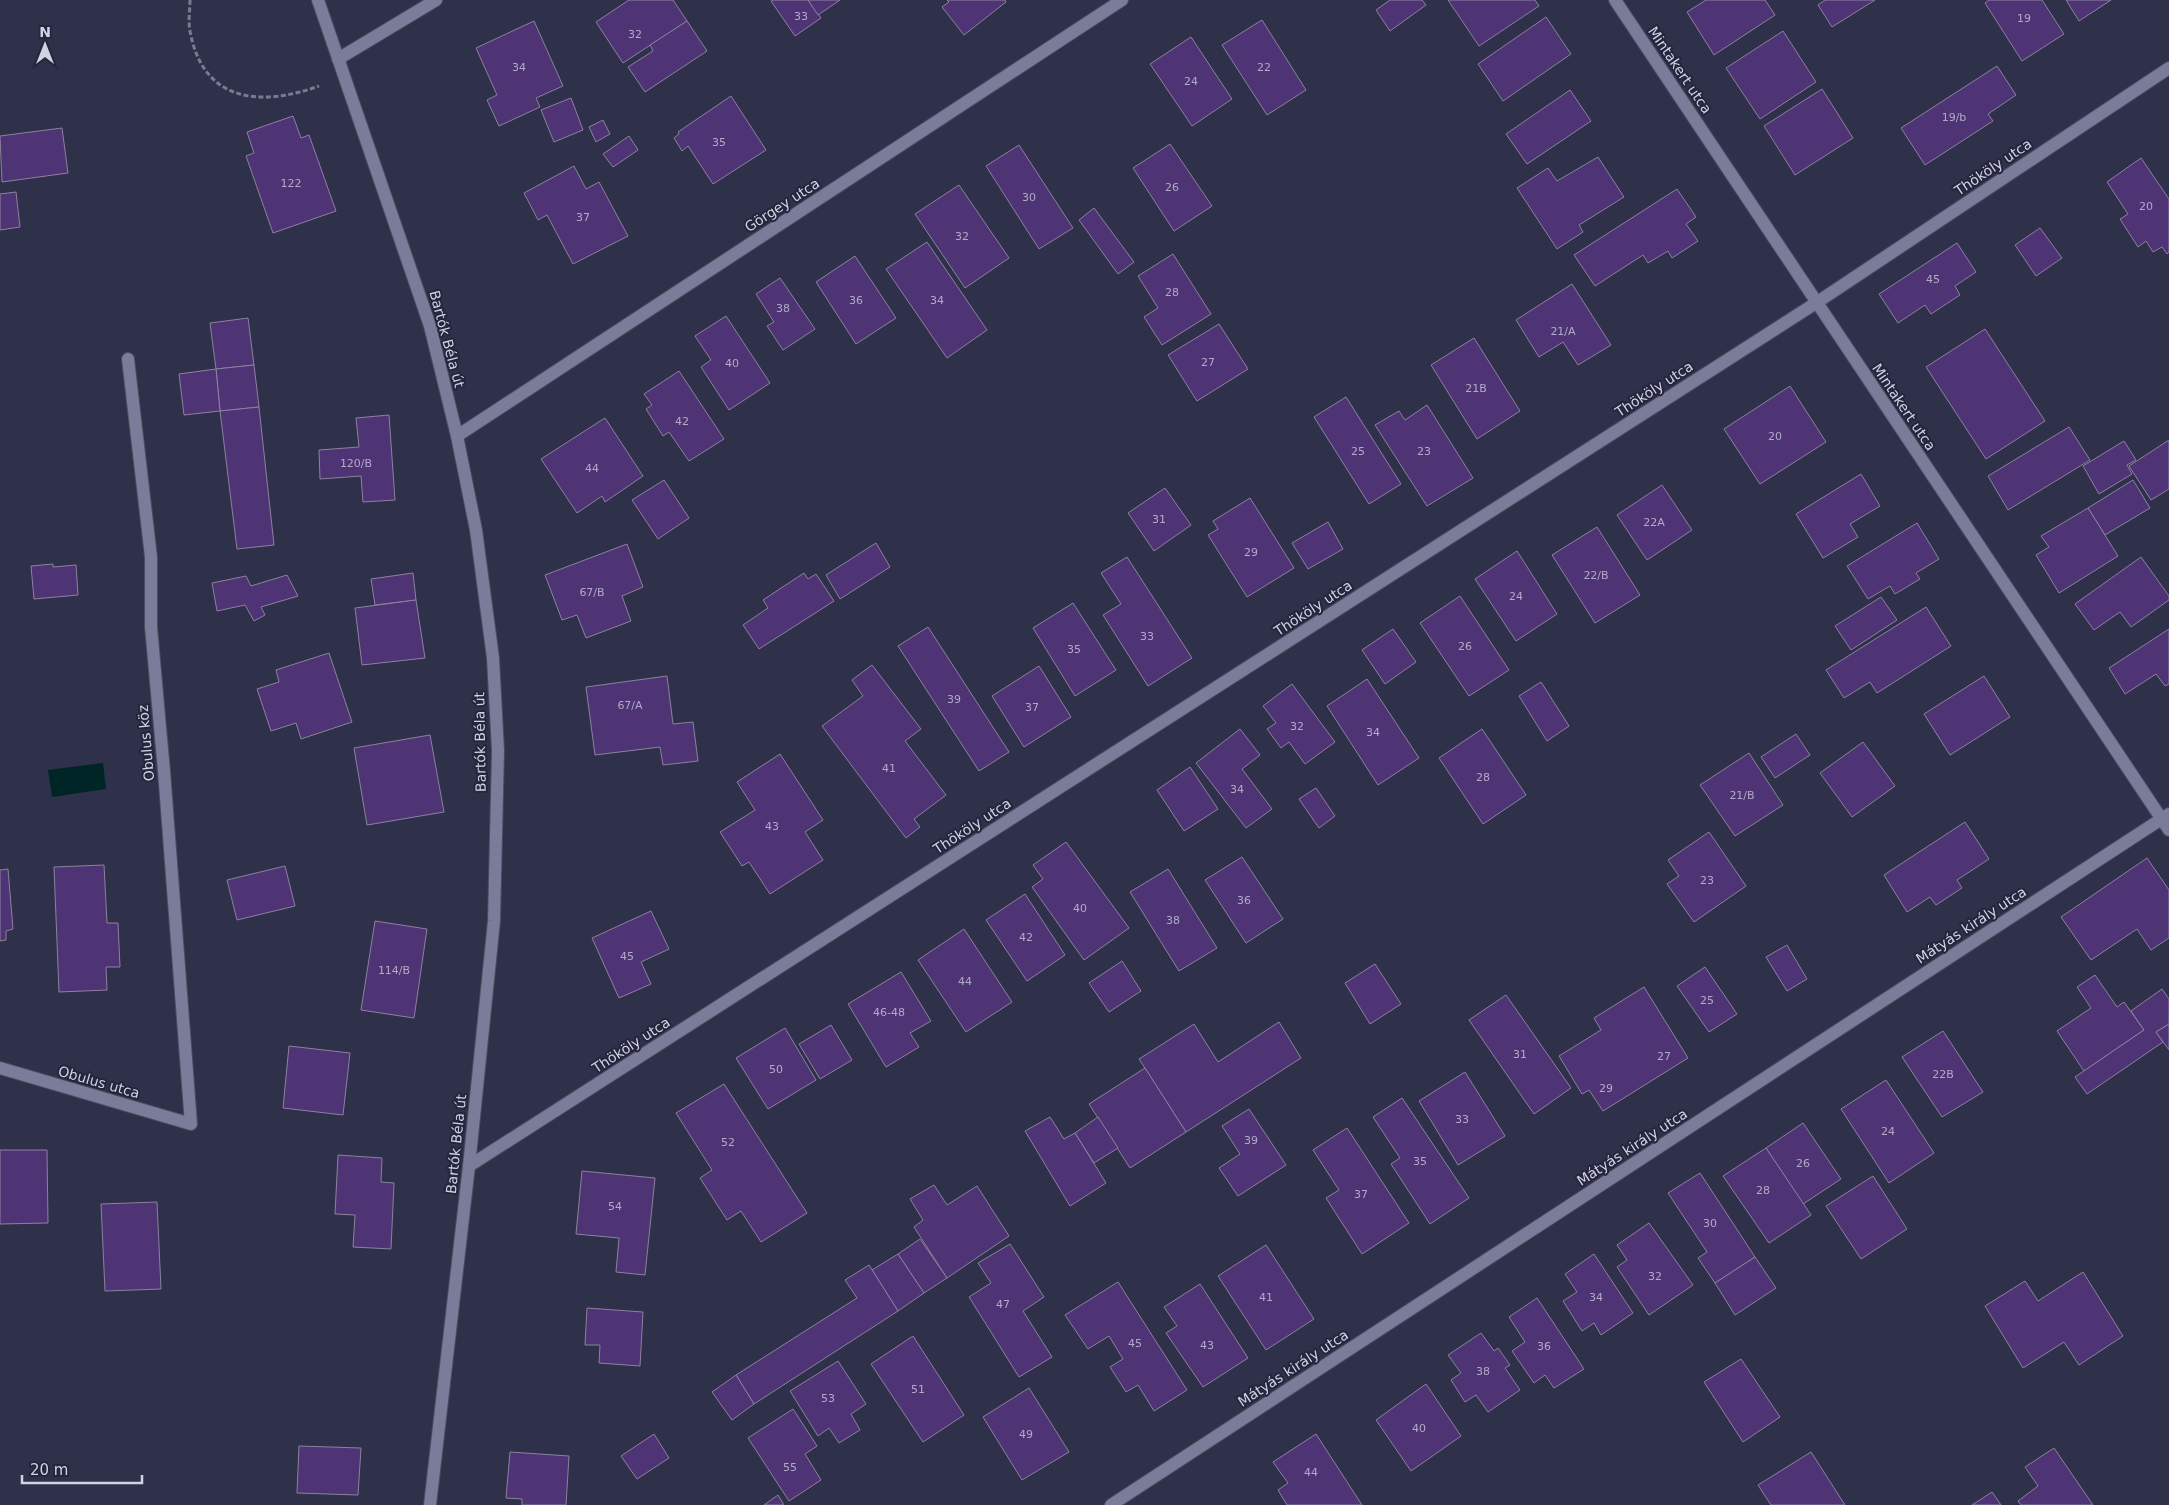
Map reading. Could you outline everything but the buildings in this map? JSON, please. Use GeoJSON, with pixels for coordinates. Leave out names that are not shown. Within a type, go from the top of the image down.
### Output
{"type":"FeatureCollection","features":[{"type":"Feature","properties":{"kind":"street","name":"Bartók Béla út"},"geometry":{"type":"LineString","coordinates":[[318,0],[338,59],[346,76],[430,326],[458,436],[476,530],[491,648],[498,751],[494,921],[469,1166],[430,1505]]}},
{"type":"Feature","properties":{"kind":"street"},"geometry":{"type":"LineString","coordinates":[[338,59],[436,0]]}},
{"type":"Feature","properties":{"kind":"street","name":"Görgey utca"},"geometry":{"type":"LineString","coordinates":[[458,436],[1122,0]]}},
{"type":"Feature","properties":{"kind":"street","name":"Mintakert utca"},"geometry":{"type":"LineString","coordinates":[[1615,0],[1816,303],[2165,816],[2169,830]]}},
{"type":"Feature","properties":{"kind":"street","name":"Thököly utca"},"geometry":{"type":"LineString","coordinates":[[469,1166],[1816,303],[2169,68]]}},
{"type":"Feature","properties":{"kind":"street","name":"Obulus köz"},"geometry":{"type":"LineString","coordinates":[[128,360],[151,557],[151,626],[164,771],[190,1124]]}},
{"type":"Feature","properties":{"kind":"street","name":"Mátyás király utca"},"geometry":{"type":"LineString","coordinates":[[1111,1505],[2165,816]]}},
{"type":"Feature","properties":{"kind":"street","name":"Obulus utca"},"geometry":{"type":"LineString","coordinates":[[0,1068],[190,1124]]}},
{"type":"Feature","properties":{"kind":"path"},"geometry":{"type":"LineString","coordinates":[[190,0],[190,29],[196,56],[211,79],[235,94],[267,96],[304,91],[346,76]]}},
{"type":"Feature","properties":{"kind":"shaded area"},"geometry":{"type":"Polygon","coordinates":[[[103,763],[106,789],[52,797],[48,770],[103,763]]]}}]}
